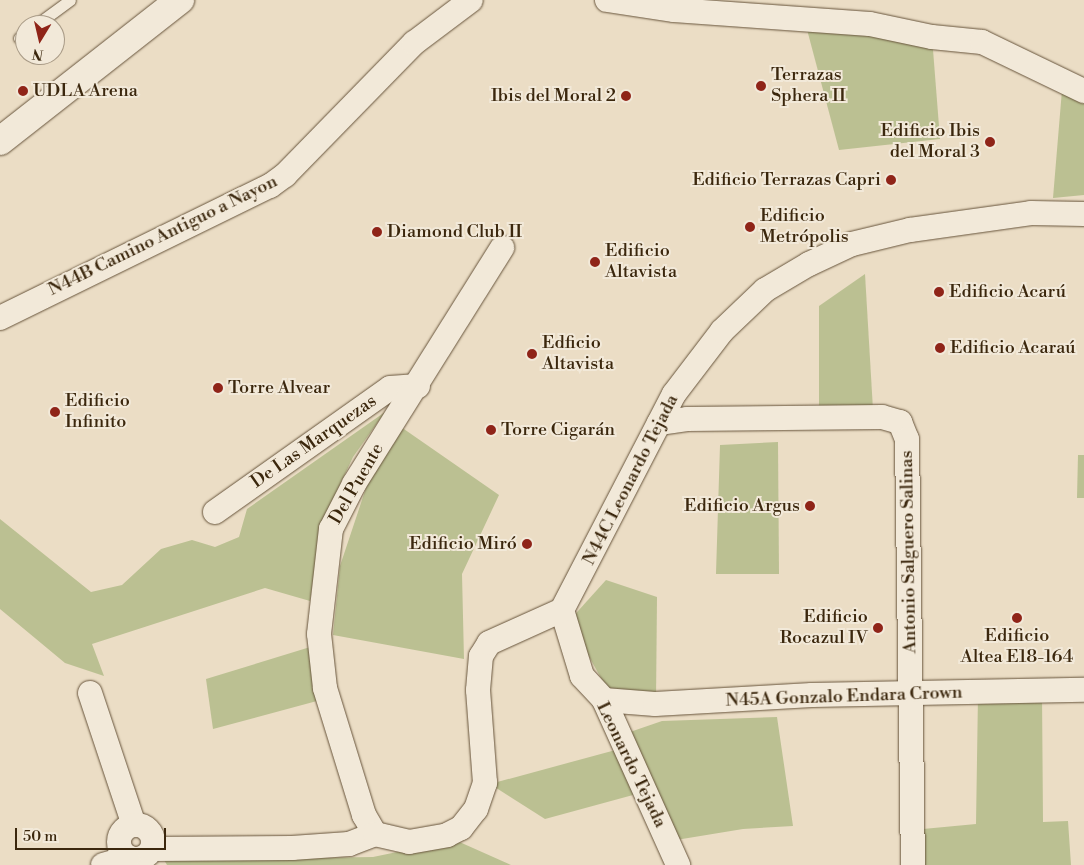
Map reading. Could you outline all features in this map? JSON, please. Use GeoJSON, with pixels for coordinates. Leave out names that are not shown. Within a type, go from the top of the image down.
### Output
{"type":"FeatureCollection","features":[{"type":"Feature","properties":{"kind":"street"},"geometry":{"type":"LineString","coordinates":[[0,140],[180,0]]}},
{"type":"Feature","properties":{"kind":"street","name":"N44B Camino Antiguo a Nayon"},"geometry":{"type":"LineString","coordinates":[[0,318],[270,186],[285,175],[414,44],[471,0]]}},
{"type":"Feature","properties":{"kind":"street"},"geometry":{"type":"LineString","coordinates":[[607,0],[674,10],[870,24],[932,37],[982,42],[1084,91]]}},
{"type":"Feature","properties":{"kind":"street","name":"N44C Leonardo Tejada"},"geometry":{"type":"LineString","coordinates":[[562,610],[674,394],[722,331],[765,290],[809,264],[852,244],[910,230],[1031,213],[1084,214]]}},
{"type":"Feature","properties":{"kind":"street","name":"Del Puente"},"geometry":{"type":"LineString","coordinates":[[375,834],[364,815],[325,688],[319,634],[324,577],[331,529],[354,484],[418,386],[502,248]]}},
{"type":"Feature","properties":{"kind":"street","name":"De Las Marquezas"},"geometry":{"type":"LineString","coordinates":[[215,512],[390,388],[418,386]]}},
{"type":"Feature","properties":{"kind":"street","name":"Antonio Salguero Salinas"},"geometry":{"type":"LineString","coordinates":[[659,423],[687,419],[882,417],[900,422],[906,439],[912,694],[913,865]]}},
{"type":"Feature","properties":{"kind":"street"},"geometry":{"type":"LineString","coordinates":[[103,865],[128,858],[143,859],[153,849],[292,848],[349,844],[375,834],[409,842],[448,835],[461,828],[476,809],[485,783],[478,690],[481,656],[489,644],[562,610]]}},
{"type":"Feature","properties":{"kind":"street","name":"Leonardo Tejada"},"geometry":{"type":"LineString","coordinates":[[562,610],[582,676],[604,700],[678,865]]}},
{"type":"Feature","properties":{"kind":"street","name":"N45A Gonzalo Endara Crown"},"geometry":{"type":"LineString","coordinates":[[604,700],[655,704],[812,695],[1084,690]]}},
{"type":"Feature","properties":{"kind":"street"},"geometry":{"type":"LineString","coordinates":[[90,693],[134,825]]}},
{"type":"Feature","properties":{"kind":"street"},"geometry":{"type":"LineString","coordinates":[[128,858],[119,847],[119,839],[127,827],[134,825],[150,832],[153,849]]}},
{"type":"Feature","properties":{"kind":"lane"},"geometry":{"type":"LineString","coordinates":[[50,15],[70,0]]}},
{"type":"Feature","properties":{"kind":"green space"},"geometry":{"type":"Polygon","coordinates":[[[805,22],[932,37],[940,139],[839,150],[805,22]]]}},
{"type":"Feature","properties":{"kind":"green space"},"geometry":{"type":"Polygon","coordinates":[[[1062,90],[1084,99],[1084,195],[1053,198],[1062,90]]]}},
{"type":"Feature","properties":{"kind":"green space"},"geometry":{"type":"Polygon","coordinates":[[[865,274],[874,427],[819,425],[819,306],[865,274]]]}},
{"type":"Feature","properties":{"kind":"green space"},"geometry":{"type":"Polygon","coordinates":[[[385,412],[353,457],[322,523],[310,601],[265,588],[92,644],[104,676],[65,663],[0,609],[0,519],[91,592],[122,585],[161,549],[192,540],[215,547],[239,537],[247,509],[385,412]]]}},
{"type":"Feature","properties":{"kind":"green space"},"geometry":{"type":"Polygon","coordinates":[[[401,427],[499,495],[462,574],[464,659],[333,635],[340,566],[369,479],[401,427]]]}},
{"type":"Feature","properties":{"kind":"green space"},"geometry":{"type":"Polygon","coordinates":[[[778,442],[779,574],[716,574],[720,445],[778,442]]]}},
{"type":"Feature","properties":{"kind":"green space"},"geometry":{"type":"Polygon","coordinates":[[[1078,455],[1084,455],[1084,498],[1077,498],[1078,455]]]}},
{"type":"Feature","properties":{"kind":"green space"},"geometry":{"type":"Polygon","coordinates":[[[606,580],[657,597],[656,700],[619,710],[569,621],[606,580]]]}},
{"type":"Feature","properties":{"kind":"green space"},"geometry":{"type":"Polygon","coordinates":[[[320,644],[328,698],[213,729],[206,679],[320,644]]]}},
{"type":"Feature","properties":{"kind":"green space"},"geometry":{"type":"Polygon","coordinates":[[[1042,694],[1043,822],[1068,821],[1071,865],[924,865],[923,829],[976,824],[978,695],[1042,694]]]}},
{"type":"Feature","properties":{"kind":"green space"},"geometry":{"type":"Polygon","coordinates":[[[777,717],[793,826],[743,829],[676,840],[630,732],[662,721],[777,717]]]}},
{"type":"Feature","properties":{"kind":"green space"},"geometry":{"type":"Polygon","coordinates":[[[623,748],[644,792],[545,819],[490,784],[623,748]]]}},
{"type":"Feature","properties":{"kind":"green space"},"geometry":{"type":"Polygon","coordinates":[[[455,840],[511,865],[167,865],[160,853],[238,859],[373,857],[455,840]]]}},
{"type":"Feature","properties":{"kind":"place","name":"Terrazas Sphera II"},"geometry":{"type":"Point","coordinates":[761,86]}},
{"type":"Feature","properties":{"kind":"place","name":"UDLA Arena"},"geometry":{"type":"Point","coordinates":[23,91]}},
{"type":"Feature","properties":{"kind":"place","name":"Ibis del Moral 2"},"geometry":{"type":"Point","coordinates":[626,96]}},
{"type":"Feature","properties":{"kind":"place","name":"Edificio Ibis del Moral 3"},"geometry":{"type":"Point","coordinates":[990,142]}},
{"type":"Feature","properties":{"kind":"place","name":"Edificio Terrazas Capri"},"geometry":{"type":"Point","coordinates":[891,180]}},
{"type":"Feature","properties":{"kind":"place","name":"Edificio Metrópolis"},"geometry":{"type":"Point","coordinates":[750,227]}},
{"type":"Feature","properties":{"kind":"place","name":"Diamond Club II"},"geometry":{"type":"Point","coordinates":[377,232]}},
{"type":"Feature","properties":{"kind":"place","name":"Edificio Altavista"},"geometry":{"type":"Point","coordinates":[595,262]}},
{"type":"Feature","properties":{"kind":"place","name":"Edificio Acarú"},"geometry":{"type":"Point","coordinates":[939,292]}},
{"type":"Feature","properties":{"kind":"place","name":"Edificio Acaraú"},"geometry":{"type":"Point","coordinates":[940,348]}},
{"type":"Feature","properties":{"kind":"place","name":"Edficio Altavista"},"geometry":{"type":"Point","coordinates":[532,354]}},
{"type":"Feature","properties":{"kind":"place","name":"Torre Alvear"},"geometry":{"type":"Point","coordinates":[218,388]}},
{"type":"Feature","properties":{"kind":"place","name":"Edificio Infinito"},"geometry":{"type":"Point","coordinates":[55,412]}},
{"type":"Feature","properties":{"kind":"place","name":"Torre Cigarán"},"geometry":{"type":"Point","coordinates":[491,430]}},
{"type":"Feature","properties":{"kind":"place","name":"Edificio Argus"},"geometry":{"type":"Point","coordinates":[810,506]}},
{"type":"Feature","properties":{"kind":"place","name":"Edificio Miró"},"geometry":{"type":"Point","coordinates":[527,544]}},
{"type":"Feature","properties":{"kind":"place","name":"Edificio Altea E18-164"},"geometry":{"type":"Point","coordinates":[1017,618]}},
{"type":"Feature","properties":{"kind":"place","name":"Edificio Rocazul IV"},"geometry":{"type":"Point","coordinates":[878,628]}}]}
